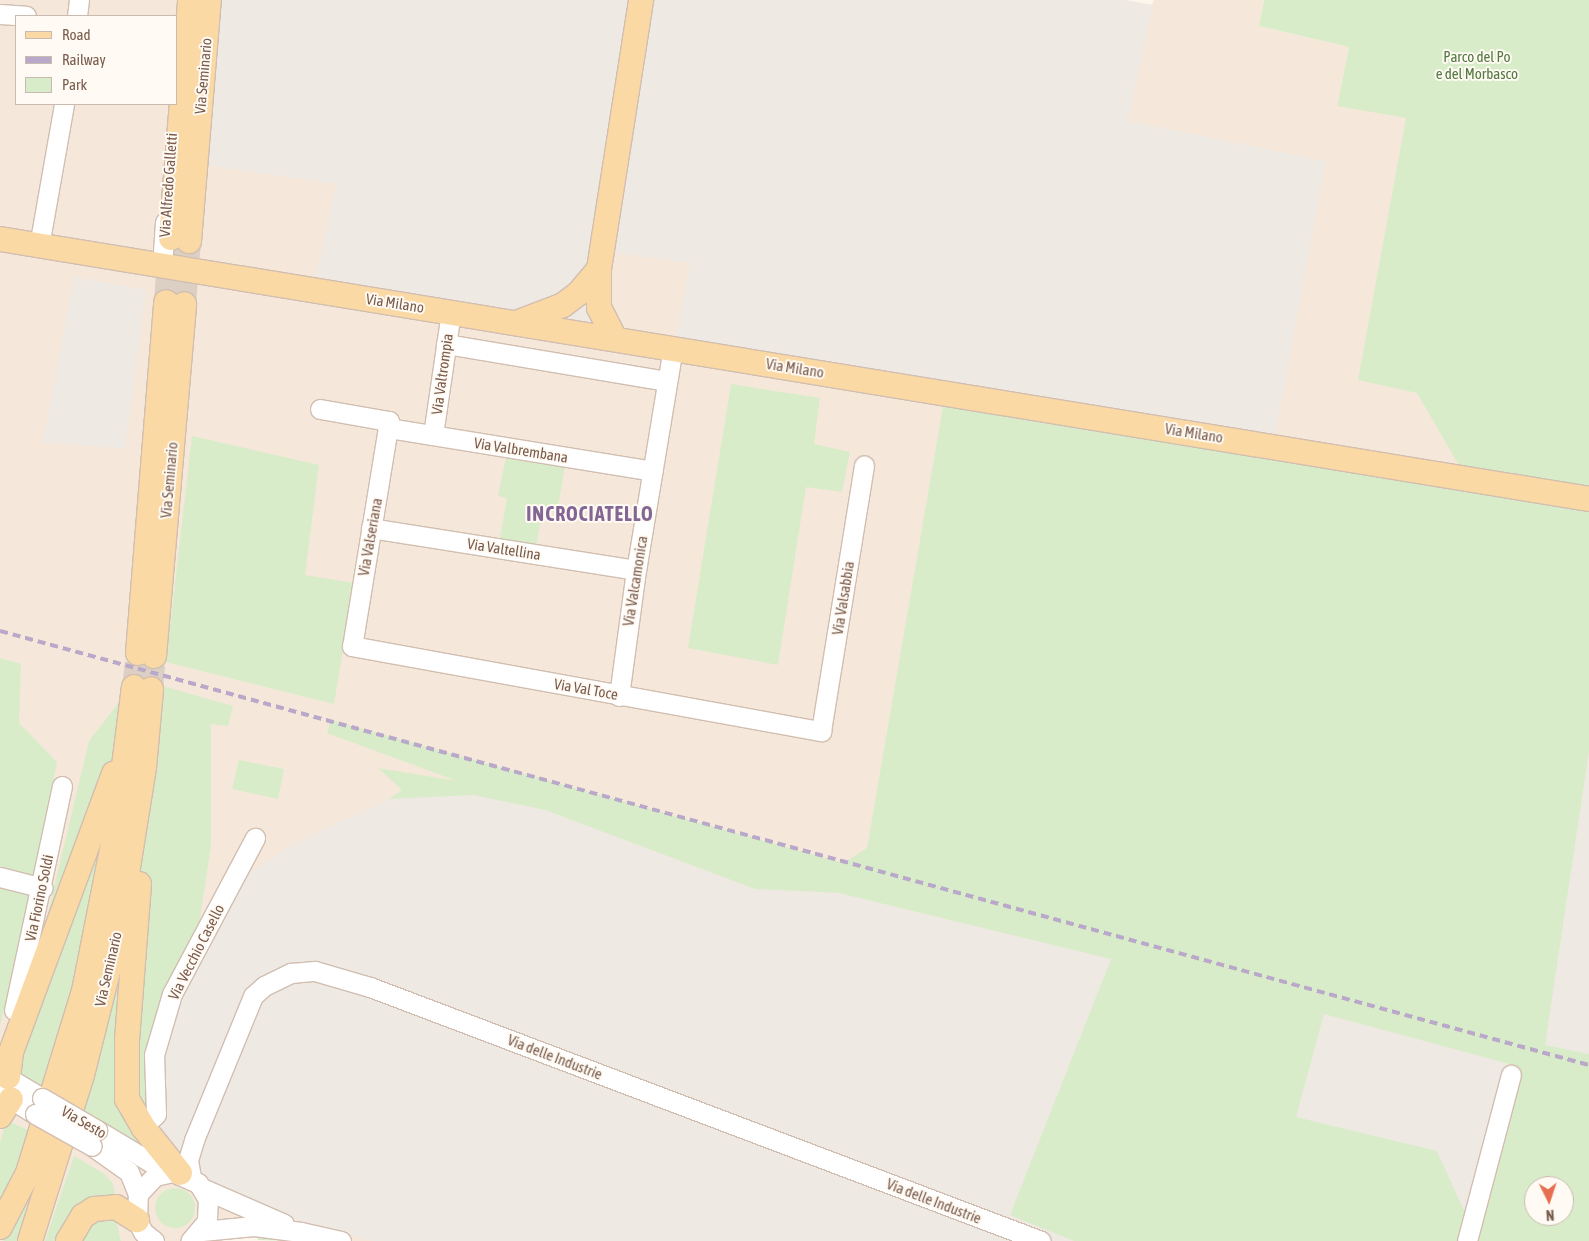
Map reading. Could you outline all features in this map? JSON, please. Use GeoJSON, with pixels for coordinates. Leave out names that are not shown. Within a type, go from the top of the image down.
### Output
{"type":"FeatureCollection","features":[{"type":"Feature","properties":{"kind":"main road","name":"Via Seminario"},"geometry":{"type":"LineString","coordinates":[[190,0],[180,240],[210,0]]}},
{"type":"Feature","properties":{"kind":"main road"},"geometry":{"type":"LineString","coordinates":[[615,339],[599,308],[599,269],[641,0]]}},
{"type":"Feature","properties":{"kind":"main road","name":"Via Milano"},"geometry":{"type":"LineString","coordinates":[[0,239],[1589,499]]}},
{"type":"Feature","properties":{"kind":"main road"},"geometry":{"type":"LineString","coordinates":[[516,323],[547,313],[579,293],[599,269]]}},
{"type":"Feature","properties":{"kind":"main road"},"geometry":{"type":"LineString","coordinates":[[579,293],[575,312],[583,334]]}},
{"type":"Feature","properties":{"kind":"main road","name":"Via Seminario"},"geometry":{"type":"LineString","coordinates":[[146,654],[175,303]]}},
{"type":"Feature","properties":{"kind":"main road"},"geometry":{"type":"LineString","coordinates":[[583,334],[599,308]]}},
{"type":"Feature","properties":{"kind":"main road","name":"Via Seminario"},"geometry":{"type":"LineString","coordinates":[[0,1227],[28,1173],[84,991],[116,829],[129,734],[142,688],[144,768],[117,936],[82,1075],[30,1241]]}},
{"type":"Feature","properties":{"kind":"main road"},"geometry":{"type":"LineString","coordinates":[[0,1053],[22,1006],[129,734]]}},
{"type":"Feature","properties":{"kind":"main road"},"geometry":{"type":"LineString","coordinates":[[144,768],[141,866],[125,1083],[130,1109],[185,1178]]}},
{"type":"Feature","properties":{"kind":"main road"},"geometry":{"type":"LineString","coordinates":[[4,1090],[22,1006]]}},
{"type":"Feature","properties":{"kind":"main road"},"geometry":{"type":"LineString","coordinates":[[68,1241],[83,1216],[94,1209],[116,1207],[143,1233]]}},
{"type":"Feature","properties":{"kind":"street"},"geometry":{"type":"LineString","coordinates":[[77,15],[79,0]]}},
{"type":"Feature","properties":{"kind":"street"},"geometry":{"type":"LineString","coordinates":[[178,49],[182,0]]}},
{"type":"Feature","properties":{"kind":"street"},"geometry":{"type":"LineString","coordinates":[[0,14],[15,15]]}},
{"type":"Feature","properties":{"kind":"street"},"geometry":{"type":"LineString","coordinates":[[38,246],[64,105]]}},
{"type":"Feature","properties":{"kind":"street","name":"Via Alfredo Galletti"},"geometry":{"type":"LineString","coordinates":[[162,266],[174,105]]}},
{"type":"Feature","properties":{"kind":"street","name":"Via Valtrompia"},"geometry":{"type":"LineString","coordinates":[[433,436],[451,312]]}},
{"type":"Feature","properties":{"kind":"street"},"geometry":{"type":"LineString","coordinates":[[446,344],[667,381]]}},
{"type":"Feature","properties":{"kind":"street","name":"Via Valcamonica"},"geometry":{"type":"LineString","coordinates":[[619,696],[636,570],[673,348]]}},
{"type":"Feature","properties":{"kind":"street"},"geometry":{"type":"LineString","coordinates":[[320,409],[389,421],[388,428]]}},
{"type":"Feature","properties":{"kind":"street","name":"Via Valbrembana"},"geometry":{"type":"LineString","coordinates":[[388,428],[653,471]]}},
{"type":"Feature","properties":{"kind":"street","name":"Via Valseriana"},"geometry":{"type":"LineString","coordinates":[[352,646],[388,428]]}},
{"type":"Feature","properties":{"kind":"street","name":"Via Valsabbia"},"geometry":{"type":"LineString","coordinates":[[821,731],[864,465]]}},
{"type":"Feature","properties":{"kind":"street","name":"Via Valtellina"},"geometry":{"type":"LineString","coordinates":[[371,528],[636,570]]}},
{"type":"Feature","properties":{"kind":"street","name":"Via Val Toce"},"geometry":{"type":"LineString","coordinates":[[352,646],[619,696],[821,731]]}},
{"type":"Feature","properties":{"kind":"street","name":"Via Fiorino Soldi"},"geometry":{"type":"LineString","coordinates":[[22,1006],[62,786]]}},
{"type":"Feature","properties":{"kind":"street","name":"Via Vecchio Casello"},"geometry":{"type":"LineString","coordinates":[[143,1127],[156,1114],[154,1054],[172,994],[255,838]]}},
{"type":"Feature","properties":{"kind":"street"},"geometry":{"type":"LineString","coordinates":[[0,877],[42,888]]}},
{"type":"Feature","properties":{"kind":"street","name":"Via delle Industrie"},"geometry":{"type":"LineString","coordinates":[[185,1178],[194,1140],[253,996],[264,986],[291,973],[315,970],[370,987],[1041,1241]]}},
{"type":"Feature","properties":{"kind":"street"},"geometry":{"type":"LineString","coordinates":[[1468,1241],[1511,1076]]}},
{"type":"Feature","properties":{"kind":"street","name":"Via Sesto"},"geometry":{"type":"LineString","coordinates":[[4,1090],[38,1106],[95,1138],[301,1232]]}},
{"type":"Feature","properties":{"kind":"street"},"geometry":{"type":"LineString","coordinates":[[95,1138],[129,1172],[138,1194],[143,1233]]}},
{"type":"Feature","properties":{"kind":"street"},"geometry":{"type":"LineString","coordinates":[[138,1194],[155,1176],[185,1178]]}},
{"type":"Feature","properties":{"kind":"street","name":"Via Sesto"},"geometry":{"type":"LineString","coordinates":[[185,1178],[209,1210],[196,1236]]}},
{"type":"Feature","properties":{"kind":"street","name":"Via Sesto"},"geometry":{"type":"LineString","coordinates":[[196,1236],[254,1226],[301,1232],[341,1241]]}},
{"type":"Feature","properties":{"kind":"shaded area"},"geometry":{"type":"Polygon","coordinates":[[[0,0],[1124,0],[1152,5],[1154,0],[1264,0],[1259,26],[1349,47],[1337,106],[1589,80],[1589,1241],[306,1241],[233,1229],[204,1241],[0,1241],[0,0]]]}},
{"type":"Feature","properties":{"kind":"shaded area"},"geometry":{"type":"Polygon","coordinates":[[[222,0],[1124,0],[1153,5],[1128,121],[1326,161],[1274,441],[674,349],[690,263],[601,251],[592,334],[423,308],[316,276],[336,184],[204,165],[222,0]]]}},
{"type":"Feature","properties":{"kind":"shaded area"},"geometry":{"type":"Polygon","coordinates":[[[74,277],[146,290],[125,449],[43,442],[74,277]]]}},
{"type":"Feature","properties":{"kind":"shaded area"},"geometry":{"type":"Polygon","coordinates":[[[1589,751],[1589,1054],[1545,1046],[1589,751]]]}},
{"type":"Feature","properties":{"kind":"shaded area"},"geometry":{"type":"Polygon","coordinates":[[[473,795],[545,810],[755,889],[839,893],[1111,959],[1010,1215],[1074,1241],[373,1241],[302,1222],[196,1178],[159,1130],[155,1108],[170,995],[227,888],[295,843],[389,799],[473,795]]]}},
{"type":"Feature","properties":{"kind":"shaded area"},"geometry":{"type":"Polygon","coordinates":[[[1324,1014],[1517,1066],[1470,1225],[1296,1117],[1324,1014]]]}},
{"type":"Feature","properties":{"kind":"green space","name":"Parco del Po e del Morbasco"},"geometry":{"type":"Polygon","coordinates":[[[1264,0],[1589,0],[1589,492],[1460,467],[1417,393],[1358,380],[1406,118],[1337,106],[1349,47],[1259,26],[1264,0]]]}},
{"type":"Feature","properties":{"kind":"green space"},"geometry":{"type":"Polygon","coordinates":[[[731,384],[820,398],[814,444],[850,452],[842,492],[806,487],[778,665],[688,648],[731,384]]]}},
{"type":"Feature","properties":{"kind":"green space"},"geometry":{"type":"Polygon","coordinates":[[[946,389],[1589,493],[1589,751],[1545,1045],[1589,1054],[1589,1241],[1074,1241],[1010,1215],[1111,959],[839,893],[755,889],[545,810],[473,795],[389,799],[402,790],[378,768],[457,781],[327,733],[331,720],[844,863],[867,848],[946,389]],[[1324,1014],[1296,1117],[1437,1151],[1470,1224],[1517,1066],[1324,1014]]]}},
{"type":"Feature","properties":{"kind":"green space"},"geometry":{"type":"Polygon","coordinates":[[[192,436],[319,465],[305,575],[354,583],[334,704],[166,662],[192,436]]]}},
{"type":"Feature","properties":{"kind":"green space"},"geometry":{"type":"Polygon","coordinates":[[[506,457],[565,466],[558,507],[543,506],[536,548],[499,543],[507,498],[498,496],[506,457]]]}},
{"type":"Feature","properties":{"kind":"green space"},"geometry":{"type":"Polygon","coordinates":[[[0,658],[21,664],[19,723],[57,762],[36,873],[0,1026],[0,658]]]}},
{"type":"Feature","properties":{"kind":"green space"},"geometry":{"type":"Polygon","coordinates":[[[124,675],[233,706],[228,726],[211,724],[211,845],[196,946],[170,995],[155,1108],[159,1130],[196,1178],[18,1079],[13,1060],[89,741],[120,701],[124,675]]]}},
{"type":"Feature","properties":{"kind":"green space"},"geometry":{"type":"Polygon","coordinates":[[[239,760],[284,769],[278,799],[232,789],[239,760]]]}},
{"type":"Feature","properties":{"kind":"green space"},"geometry":{"type":"Polygon","coordinates":[[[6,1120],[32,1132],[22,1162],[0,1206],[0,1144],[6,1120]]]}},
{"type":"Feature","properties":{"kind":"green space"},"geometry":{"type":"Polygon","coordinates":[[[51,1142],[20,1241],[3,1241],[15,1222],[51,1142]]]}},
{"type":"Feature","properties":{"kind":"green space"},"geometry":{"type":"Polygon","coordinates":[[[74,1156],[106,1175],[113,1184],[115,1196],[94,1199],[62,1241],[45,1241],[74,1156]]]}},
{"type":"Feature","properties":{"kind":"green space"},"geometry":{"type":"Polygon","coordinates":[[[171,1188],[179,1188],[186,1191],[192,1197],[195,1208],[192,1219],[186,1225],[179,1228],[171,1228],[164,1225],[158,1219],[155,1212],[155,1204],[158,1197],[164,1191],[171,1188]]]}},
{"type":"Feature","properties":{"kind":"green space"},"geometry":{"type":"Polygon","coordinates":[[[114,1213],[121,1241],[78,1241],[91,1222],[114,1213]]]}},
{"type":"Feature","properties":{"kind":"green space"},"geometry":{"type":"Polygon","coordinates":[[[256,1232],[292,1239],[293,1241],[258,1240],[256,1232]]]}},
{"type":"Feature","properties":{"kind":"tunnel"},"geometry":{"type":"LineString","coordinates":[[184,304],[189,241]]}},
{"type":"Feature","properties":{"kind":"tunnel"},"geometry":{"type":"LineString","coordinates":[[166,302],[170,247]]}},
{"type":"Feature","properties":{"kind":"tunnel"},"geometry":{"type":"LineString","coordinates":[[134,687],[138,653]]}},
{"type":"Feature","properties":{"kind":"tunnel"},"geometry":{"type":"LineString","coordinates":[[151,689],[154,656]]}},
{"type":"Feature","properties":{"kind":"railway"},"geometry":{"type":"LineString","coordinates":[[0,631],[1589,1065]]}},
{"type":"Feature","properties":{"kind":"district","name":"INCROCIATELLO"},"geometry":{"type":"Point","coordinates":[590,513]}}]}
